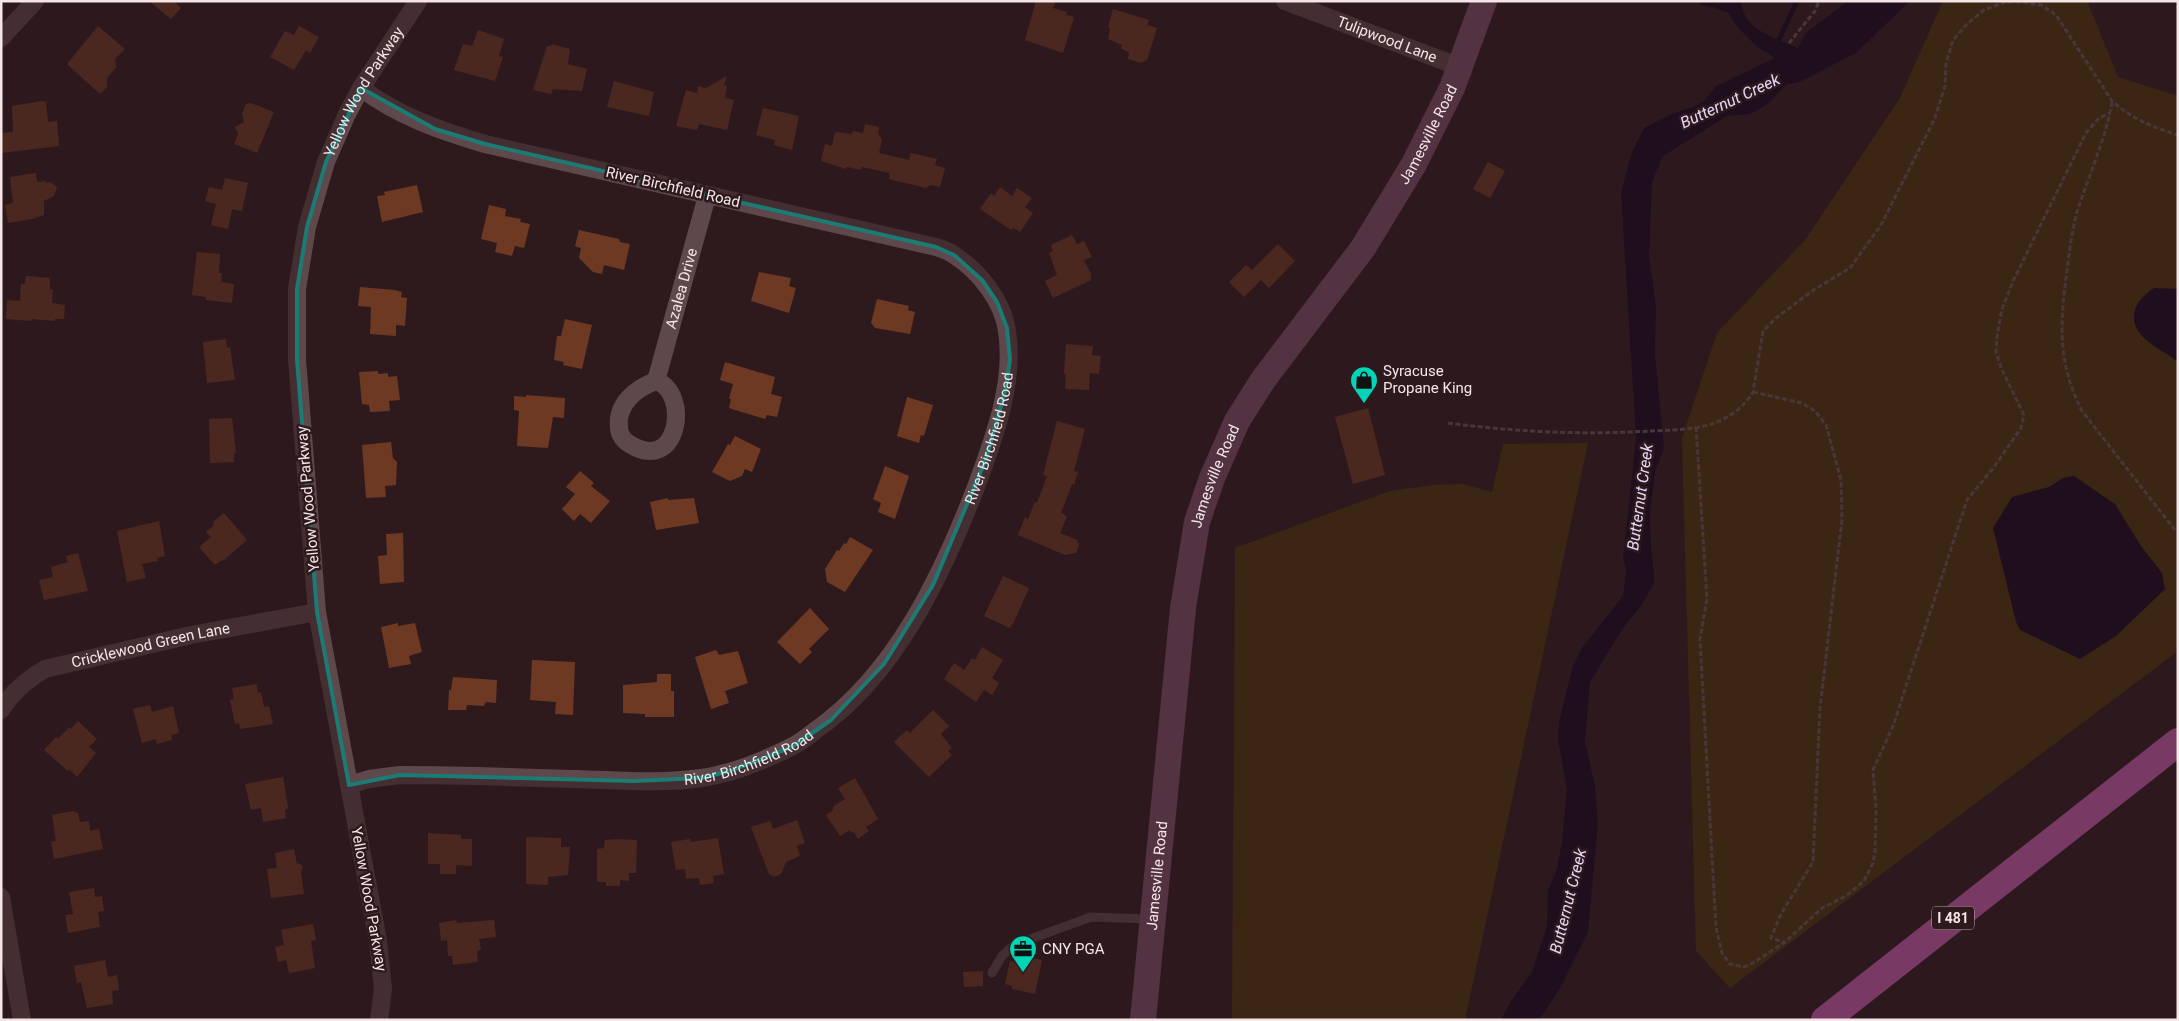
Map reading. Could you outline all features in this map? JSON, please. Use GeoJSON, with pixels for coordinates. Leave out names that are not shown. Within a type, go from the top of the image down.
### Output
{"type":"FeatureCollection","features":[{"type":"Feature","properties":{"kind":"highway","name":"I 481"},"geometry":{"type":"LineString","coordinates":[[1825,1020],[2178,742]]}},
{"type":"Feature","properties":{"kind":"street"},"geometry":{"type":"LineString","coordinates":[[1,38],[35,1]]}},
{"type":"Feature","properties":{"kind":"street","name":"Yellow Wood Parkway"},"geometry":{"type":"LineString","coordinates":[[379,1020],[383,989],[378,941],[317,612],[297,359],[298,290],[307,227],[326,162],[360,88],[418,1]]}},
{"type":"Feature","properties":{"kind":"street","name":"Tulipwood Lane"},"geometry":{"type":"LineString","coordinates":[[1285,1],[1460,67]]}},
{"type":"Feature","properties":{"kind":"street","name":"Jamesville Road"},"geometry":{"type":"LineString","coordinates":[[1143,1020],[1183,608],[1198,522],[1212,478],[1238,421],[1263,380],[1363,248],[1409,172],[1452,88],[1484,1]]}},
{"type":"Feature","properties":{"kind":"street","name":"River Birchfield Road"},"geometry":{"type":"LineString","coordinates":[[349,785],[368,779],[400,775],[634,781],[701,778],[730,772],[792,747],[831,720],[855,698],[884,664],[933,585],[956,540],[986,459],[1006,388],[1010,359],[1007,328],[997,302],[982,280],[954,254],[936,247],[485,144],[443,132],[380,103],[360,88]]}},
{"type":"Feature","properties":{"kind":"street","name":"Azalea Drive"},"geometry":{"type":"LineString","coordinates":[[656,381],[708,196]]}},
{"type":"Feature","properties":{"kind":"street","name":"Cricklewood Green Lane"},"geometry":{"type":"LineString","coordinates":[[1,710],[11,694],[30,677],[45,669],[191,634],[317,612]]}},
{"type":"Feature","properties":{"kind":"street"},"geometry":{"type":"LineString","coordinates":[[1,897],[22,1020]]}},
{"type":"Feature","properties":{"kind":"lane"},"geometry":{"type":"LineString","coordinates":[[992,973],[1002,956],[1014,946],[1091,917],[1153,919]]}},
{"type":"Feature","properties":{"kind":"path"},"geometry":{"type":"LineString","coordinates":[[1788,43],[1815,11],[1820,1]]}},
{"type":"Feature","properties":{"kind":"path"},"geometry":{"type":"LineString","coordinates":[[1448,423],[1562,433],[1627,432],[1696,427],[1712,424],[1730,415],[1748,401],[1753,392],[1763,331],[1776,318],[1812,290],[1850,268],[1881,224],[1936,118],[1945,86],[1946,63],[1953,40],[1966,25],[1984,10],[2005,2],[2041,5],[2056,15],[2112,102],[2124,112],[2178,135]]}},
{"type":"Feature","properties":{"kind":"path"},"geometry":{"type":"LineString","coordinates":[[2112,102],[2073,228],[2061,310],[2065,367],[2073,393],[2082,411],[2178,534]]}},
{"type":"Feature","properties":{"kind":"path"},"geometry":{"type":"LineString","coordinates":[[1696,427],[1707,598],[1700,639],[1716,928],[1722,953],[1730,964],[1744,967],[1753,964],[1785,942],[1822,908],[1846,896],[1864,881],[1873,863],[1876,809],[1873,770],[1893,726],[1966,500],[1994,467],[2021,428],[2024,415],[2002,370],[1996,352],[2002,309],[2013,281],[2086,133],[2099,118],[2110,113]]}},
{"type":"Feature","properties":{"kind":"path"},"geometry":{"type":"LineString","coordinates":[[1753,392],[1802,403],[1815,411],[1826,425],[1841,480],[1842,519],[1820,708],[1813,862],[1772,932],[1771,938],[1785,942]]}},
{"type":"Feature","properties":{"kind":"highlighted area"},"geometry":{"type":"Polygon","coordinates":[[[361,88],[435,129],[485,144],[936,247],[954,255],[982,280],[997,302],[1007,328],[1010,359],[1006,388],[986,459],[933,585],[884,664],[831,720],[792,747],[730,771],[701,778],[634,781],[400,775],[349,785],[317,612],[297,359],[297,289],[307,227],[326,162],[361,88]]]}},
{"type":"Feature","properties":{"kind":"shaded area"},"geometry":{"type":"Polygon","coordinates":[[[1943,1],[2087,1],[2118,77],[2178,96],[2178,651],[1730,988],[1696,951],[1682,438],[1717,333],[1805,240],[1900,98],[1943,1]]]}},
{"type":"Feature","properties":{"kind":"shaded area"},"geometry":{"type":"Polygon","coordinates":[[[1588,443],[1465,1020],[1232,1020],[1235,548],[1390,491],[1433,485],[1462,484],[1492,492],[1503,444],[1588,443]]]}},
{"type":"Feature","properties":{"kind":"water","name":"Butternut Creek"},"geometry":{"type":"Polygon","coordinates":[[[1700,1],[1741,1],[1743,11],[1754,26],[1762,32],[1798,48],[1806,33],[1848,1],[1910,1],[1856,53],[1800,82],[1787,84],[1768,104],[1750,114],[1727,116],[1663,156],[1652,182],[1649,256],[1656,306],[1655,354],[1664,448],[1655,472],[1650,514],[1655,582],[1640,607],[1623,628],[1590,682],[1585,741],[1595,786],[1598,824],[1588,932],[1561,987],[1539,1020],[1501,1020],[1511,1001],[1532,972],[1547,925],[1548,890],[1557,869],[1567,790],[1558,740],[1559,722],[1573,665],[1582,648],[1623,596],[1626,569],[1623,558],[1636,439],[1621,192],[1632,152],[1644,128],[1671,114],[1693,107],[1704,101],[1716,86],[1775,58],[1757,47],[1738,28],[1728,13],[1713,7],[1700,5],[1700,1]]]}},
{"type":"Feature","properties":{"kind":"water"},"geometry":{"type":"Polygon","coordinates":[[[2154,288],[2178,289],[2178,362],[2145,339],[2135,325],[2134,311],[2137,305],[2154,288]]]}},
{"type":"Feature","properties":{"kind":"water"},"geometry":{"type":"Polygon","coordinates":[[[2074,476],[2115,504],[2141,546],[2162,573],[2165,589],[2116,636],[2080,659],[2020,630],[2016,622],[1993,528],[2012,497],[2049,487],[2063,478],[2074,476]]]}},
{"type":"Feature","properties":{"kind":"building"},"geometry":{"type":"Polygon","coordinates":[[[149,1],[173,1],[181,8],[171,19],[149,1]]]}},
{"type":"Feature","properties":{"kind":"building"},"geometry":{"type":"Polygon","coordinates":[[[1036,1],[1056,1],[1053,8],[1067,12],[1066,15],[1074,17],[1063,53],[1025,40],[1036,1]]]}},
{"type":"Feature","properties":{"kind":"building"},"geometry":{"type":"Polygon","coordinates":[[[1113,9],[1149,20],[1147,25],[1157,28],[1147,60],[1141,63],[1128,59],[1129,52],[1121,49],[1122,45],[1108,39],[1110,28],[1108,27],[1113,9]]]}},
{"type":"Feature","properties":{"kind":"building"},"geometry":{"type":"Polygon","coordinates":[[[98,26],[125,49],[115,59],[116,67],[107,78],[107,87],[100,94],[67,64],[98,26]]]}},
{"type":"Feature","properties":{"kind":"building"},"geometry":{"type":"Polygon","coordinates":[[[299,26],[319,37],[310,53],[306,50],[294,70],[270,57],[285,31],[294,35],[299,26]]]}},
{"type":"Feature","properties":{"kind":"building"},"geometry":{"type":"Polygon","coordinates":[[[478,30],[504,39],[499,56],[503,57],[495,81],[454,70],[463,44],[472,46],[478,30]]]}},
{"type":"Feature","properties":{"kind":"building"},"geometry":{"type":"Polygon","coordinates":[[[552,44],[570,49],[568,64],[587,69],[582,91],[553,89],[551,94],[533,90],[547,46],[552,44]]]}},
{"type":"Feature","properties":{"kind":"building"},"geometry":{"type":"Polygon","coordinates":[[[727,76],[724,85],[727,86],[725,98],[734,100],[727,130],[699,124],[697,130],[676,126],[686,90],[697,93],[698,86],[706,88],[727,76]]]}},
{"type":"Feature","properties":{"kind":"building"},"geometry":{"type":"Polygon","coordinates":[[[614,81],[654,92],[649,116],[607,107],[614,81]]]}},
{"type":"Feature","properties":{"kind":"building"},"geometry":{"type":"Polygon","coordinates":[[[46,102],[48,122],[57,121],[59,146],[1,153],[1,133],[13,132],[12,106],[46,102]]]}},
{"type":"Feature","properties":{"kind":"building"},"geometry":{"type":"Polygon","coordinates":[[[251,103],[274,112],[257,153],[234,144],[238,134],[235,127],[244,122],[242,114],[246,104],[251,103]]]}},
{"type":"Feature","properties":{"kind":"building"},"geometry":{"type":"Polygon","coordinates":[[[763,108],[799,116],[792,150],[774,145],[775,140],[756,135],[763,108]]]}},
{"type":"Feature","properties":{"kind":"building"},"geometry":{"type":"Polygon","coordinates":[[[865,124],[879,127],[878,133],[882,140],[879,153],[909,160],[911,153],[937,159],[935,165],[945,168],[940,187],[930,185],[926,188],[889,179],[890,173],[862,167],[861,170],[847,167],[846,169],[821,161],[825,144],[832,146],[835,132],[852,134],[853,131],[863,133],[865,124]]]}},
{"type":"Feature","properties":{"kind":"building"},"geometry":{"type":"Polygon","coordinates":[[[1488,162],[1505,171],[1490,198],[1473,189],[1488,162]]]}},
{"type":"Feature","properties":{"kind":"building"},"geometry":{"type":"Polygon","coordinates":[[[36,173],[37,182],[50,182],[57,187],[54,196],[44,201],[44,215],[8,223],[5,205],[13,203],[10,177],[36,173]]]}},
{"type":"Feature","properties":{"kind":"building"},"geometry":{"type":"Polygon","coordinates":[[[225,178],[248,183],[242,211],[232,209],[228,229],[211,225],[216,204],[205,201],[209,187],[222,190],[225,178]]]}},
{"type":"Feature","properties":{"kind":"building"},"geometry":{"type":"Polygon","coordinates":[[[417,185],[423,212],[382,222],[377,196],[385,195],[384,192],[417,185]]]}},
{"type":"Feature","properties":{"kind":"building"},"geometry":{"type":"Polygon","coordinates":[[[1000,187],[1012,196],[1017,188],[1032,198],[1025,207],[1033,213],[1020,232],[1014,228],[1011,230],[980,209],[991,193],[994,196],[1000,187]]]}},
{"type":"Feature","properties":{"kind":"building"},"geometry":{"type":"Polygon","coordinates":[[[489,205],[506,209],[505,216],[521,219],[520,222],[530,224],[524,248],[515,246],[512,256],[495,252],[497,243],[481,239],[489,205]]]}},
{"type":"Feature","properties":{"kind":"building"},"geometry":{"type":"Polygon","coordinates":[[[579,230],[619,239],[620,242],[630,244],[624,270],[604,265],[602,274],[593,272],[579,258],[581,248],[575,246],[579,230]]]}},
{"type":"Feature","properties":{"kind":"building"},"geometry":{"type":"Polygon","coordinates":[[[1072,235],[1077,244],[1084,241],[1092,257],[1084,260],[1091,274],[1091,280],[1053,298],[1045,281],[1057,275],[1049,253],[1053,251],[1051,245],[1072,235]]]}},
{"type":"Feature","properties":{"kind":"building"},"geometry":{"type":"Polygon","coordinates":[[[1278,244],[1295,261],[1269,288],[1261,280],[1244,297],[1229,282],[1246,265],[1252,270],[1278,244]]]}},
{"type":"Feature","properties":{"kind":"building"},"geometry":{"type":"Polygon","coordinates":[[[197,252],[220,254],[219,273],[222,273],[221,282],[234,284],[232,303],[206,300],[206,297],[192,295],[197,252]]]}},
{"type":"Feature","properties":{"kind":"building"},"geometry":{"type":"Polygon","coordinates":[[[759,272],[791,278],[789,286],[796,288],[789,313],[751,301],[759,272]]]}},
{"type":"Feature","properties":{"kind":"building"},"geometry":{"type":"Polygon","coordinates":[[[26,276],[50,278],[50,289],[53,290],[52,303],[65,305],[64,319],[55,319],[55,321],[32,319],[31,321],[6,319],[7,300],[20,301],[21,284],[25,284],[26,276]]]}},
{"type":"Feature","properties":{"kind":"building"},"geometry":{"type":"Polygon","coordinates":[[[360,287],[395,290],[402,292],[401,297],[407,298],[405,326],[396,325],[396,336],[370,334],[371,307],[358,306],[360,287]]]}},
{"type":"Feature","properties":{"kind":"building"},"geometry":{"type":"Polygon","coordinates":[[[877,299],[909,306],[908,310],[915,312],[910,334],[875,328],[871,323],[877,299]]]}},
{"type":"Feature","properties":{"kind":"building"},"geometry":{"type":"Polygon","coordinates":[[[565,319],[592,325],[582,369],[563,365],[564,362],[554,360],[557,336],[561,336],[565,319]]]}},
{"type":"Feature","properties":{"kind":"building"},"geometry":{"type":"Polygon","coordinates":[[[226,339],[227,348],[230,347],[235,380],[207,383],[203,342],[226,339]]]}},
{"type":"Feature","properties":{"kind":"building"},"geometry":{"type":"Polygon","coordinates":[[[1066,344],[1093,346],[1092,355],[1101,356],[1099,374],[1090,373],[1089,390],[1065,389],[1066,344]]]}},
{"type":"Feature","properties":{"kind":"building"},"geometry":{"type":"Polygon","coordinates":[[[725,362],[775,377],[771,394],[782,397],[777,417],[767,415],[765,419],[729,408],[733,384],[720,380],[725,362]]]}},
{"type":"Feature","properties":{"kind":"building"},"geometry":{"type":"Polygon","coordinates":[[[378,371],[378,374],[388,373],[388,377],[397,376],[400,400],[389,401],[390,411],[370,412],[369,405],[362,404],[359,372],[378,371]]]}},
{"type":"Feature","properties":{"kind":"building"},"geometry":{"type":"Polygon","coordinates":[[[526,395],[565,398],[564,418],[553,417],[548,448],[517,446],[519,411],[514,410],[514,396],[526,397],[526,395]]]}},
{"type":"Feature","properties":{"kind":"building"},"geometry":{"type":"Polygon","coordinates":[[[907,397],[933,405],[924,436],[921,435],[919,443],[897,436],[907,397]]]}},
{"type":"Feature","properties":{"kind":"building"},"geometry":{"type":"Polygon","coordinates":[[[1368,408],[1385,475],[1353,484],[1335,417],[1368,408]]]}},
{"type":"Feature","properties":{"kind":"building"},"geometry":{"type":"Polygon","coordinates":[[[232,418],[236,453],[234,453],[234,462],[210,463],[209,419],[232,418]]]}},
{"type":"Feature","properties":{"kind":"building"},"geometry":{"type":"Polygon","coordinates":[[[1057,421],[1085,429],[1074,471],[1078,472],[1061,513],[1067,516],[1060,533],[1077,540],[1079,545],[1076,553],[1065,555],[1018,535],[1025,517],[1028,519],[1035,502],[1037,503],[1047,476],[1043,475],[1057,421]]]}},
{"type":"Feature","properties":{"kind":"building"},"geometry":{"type":"Polygon","coordinates":[[[735,436],[761,449],[752,472],[745,469],[742,476],[730,481],[712,472],[728,444],[730,445],[735,436]]]}},
{"type":"Feature","properties":{"kind":"building"},"geometry":{"type":"Polygon","coordinates":[[[391,442],[393,458],[397,462],[396,485],[385,486],[386,497],[366,498],[362,445],[391,442]]]}},
{"type":"Feature","properties":{"kind":"building"},"geometry":{"type":"Polygon","coordinates":[[[885,466],[909,476],[895,519],[878,512],[881,503],[873,499],[885,466]]]}},
{"type":"Feature","properties":{"kind":"building"},"geometry":{"type":"Polygon","coordinates":[[[580,471],[594,483],[591,486],[610,501],[591,523],[580,514],[574,521],[562,509],[575,494],[566,487],[580,471]]]}},
{"type":"Feature","properties":{"kind":"building"},"geometry":{"type":"Polygon","coordinates":[[[668,498],[668,500],[694,498],[699,523],[656,530],[650,502],[668,498]]]}},
{"type":"Feature","properties":{"kind":"building"},"geometry":{"type":"Polygon","coordinates":[[[224,513],[247,540],[223,561],[215,565],[199,547],[211,537],[206,532],[213,526],[214,521],[224,513]]]}},
{"type":"Feature","properties":{"kind":"building"},"geometry":{"type":"Polygon","coordinates":[[[159,521],[165,556],[157,558],[158,561],[142,564],[146,578],[127,582],[117,531],[159,521]]]}},
{"type":"Feature","properties":{"kind":"building"},"geometry":{"type":"Polygon","coordinates":[[[403,533],[404,582],[380,584],[378,556],[387,555],[386,534],[403,533]]]}},
{"type":"Feature","properties":{"kind":"building"},"geometry":{"type":"Polygon","coordinates":[[[850,537],[873,550],[845,592],[827,582],[825,569],[837,550],[839,551],[844,543],[846,544],[850,537]]]}},
{"type":"Feature","properties":{"kind":"building"},"geometry":{"type":"Polygon","coordinates":[[[78,553],[88,591],[44,600],[39,580],[53,577],[51,567],[68,562],[66,556],[78,553]]]}},
{"type":"Feature","properties":{"kind":"building"},"geometry":{"type":"Polygon","coordinates":[[[1003,576],[1029,588],[1010,628],[984,616],[1003,576]]]}},
{"type":"Feature","properties":{"kind":"building"},"geometry":{"type":"Polygon","coordinates":[[[810,608],[829,629],[809,649],[812,652],[800,664],[777,642],[810,608]]]}},
{"type":"Feature","properties":{"kind":"building"},"geometry":{"type":"Polygon","coordinates":[[[398,623],[398,626],[415,623],[422,652],[409,656],[411,664],[389,668],[381,627],[398,623]]]}},
{"type":"Feature","properties":{"kind":"building"},"geometry":{"type":"Polygon","coordinates":[[[982,647],[1003,660],[992,678],[999,683],[992,695],[984,690],[976,702],[944,679],[954,663],[964,670],[972,658],[975,660],[982,647]]]}},
{"type":"Feature","properties":{"kind":"building"},"geometry":{"type":"Polygon","coordinates":[[[716,650],[719,655],[738,651],[748,683],[725,691],[729,703],[711,709],[695,657],[716,650]]]}},
{"type":"Feature","properties":{"kind":"building"},"geometry":{"type":"Polygon","coordinates":[[[532,660],[575,662],[573,715],[555,714],[556,702],[530,700],[532,660]]]}},
{"type":"Feature","properties":{"kind":"building"},"geometry":{"type":"Polygon","coordinates":[[[657,674],[671,674],[671,691],[674,691],[674,717],[645,717],[645,714],[623,713],[623,685],[657,682],[657,674]]]}},
{"type":"Feature","properties":{"kind":"building"},"geometry":{"type":"Polygon","coordinates":[[[453,677],[497,680],[496,703],[486,702],[484,706],[467,705],[466,710],[448,710],[449,690],[451,690],[453,677]]]}},
{"type":"Feature","properties":{"kind":"building"},"geometry":{"type":"Polygon","coordinates":[[[257,684],[258,693],[261,692],[264,707],[269,706],[273,724],[240,729],[239,723],[235,724],[230,700],[234,699],[232,688],[257,684]]]}},
{"type":"Feature","properties":{"kind":"building"},"geometry":{"type":"Polygon","coordinates":[[[150,705],[152,712],[173,706],[179,733],[171,735],[172,740],[157,744],[156,739],[142,743],[133,709],[150,705]]]}},
{"type":"Feature","properties":{"kind":"building"},"geometry":{"type":"Polygon","coordinates":[[[933,710],[949,726],[941,734],[952,748],[948,751],[952,755],[929,777],[894,742],[907,730],[910,733],[933,710]]]}},
{"type":"Feature","properties":{"kind":"building"},"geometry":{"type":"Polygon","coordinates":[[[78,721],[97,739],[89,747],[96,753],[77,777],[44,750],[56,737],[58,739],[69,727],[71,729],[78,721]]]}},
{"type":"Feature","properties":{"kind":"building"},"geometry":{"type":"Polygon","coordinates":[[[283,777],[288,808],[285,810],[286,818],[263,822],[261,808],[251,810],[245,784],[283,777]]]}},
{"type":"Feature","properties":{"kind":"building"},"geometry":{"type":"Polygon","coordinates":[[[855,778],[878,819],[866,827],[869,831],[858,839],[854,832],[852,833],[850,830],[840,836],[826,815],[832,811],[834,806],[845,799],[838,788],[855,778]]]}},
{"type":"Feature","properties":{"kind":"building"},"geometry":{"type":"Polygon","coordinates":[[[73,811],[78,813],[80,822],[89,821],[90,831],[99,829],[103,849],[54,859],[51,842],[56,841],[52,815],[73,811]]]}},
{"type":"Feature","properties":{"kind":"building"},"geometry":{"type":"Polygon","coordinates":[[[797,820],[805,843],[797,846],[800,856],[786,862],[781,874],[774,877],[769,874],[751,827],[770,821],[773,829],[797,820]]]}},
{"type":"Feature","properties":{"kind":"building"},"geometry":{"type":"Polygon","coordinates":[[[428,833],[461,835],[461,839],[472,839],[472,866],[456,865],[456,874],[440,874],[440,864],[428,864],[428,833]]]}},
{"type":"Feature","properties":{"kind":"building"},"geometry":{"type":"Polygon","coordinates":[[[526,837],[561,838],[561,847],[570,847],[568,875],[548,877],[548,885],[526,884],[526,837]]]}},
{"type":"Feature","properties":{"kind":"building"},"geometry":{"type":"Polygon","coordinates":[[[718,838],[724,874],[713,876],[714,883],[700,885],[699,878],[686,879],[685,869],[676,870],[671,842],[690,839],[691,842],[718,838]]]}},
{"type":"Feature","properties":{"kind":"building"},"geometry":{"type":"Polygon","coordinates":[[[605,840],[637,840],[636,873],[629,873],[629,881],[620,880],[620,886],[606,886],[606,882],[597,882],[597,849],[604,848],[605,840]]]}},
{"type":"Feature","properties":{"kind":"building"},"geometry":{"type":"Polygon","coordinates":[[[294,849],[297,864],[299,863],[303,867],[301,872],[304,894],[271,898],[267,869],[277,868],[275,853],[294,849]]]}},
{"type":"Feature","properties":{"kind":"building"},"geometry":{"type":"Polygon","coordinates":[[[94,888],[95,897],[102,896],[104,911],[98,912],[100,927],[68,933],[65,915],[73,914],[69,892],[94,888]]]}},
{"type":"Feature","properties":{"kind":"building"},"geometry":{"type":"Polygon","coordinates":[[[456,920],[457,923],[494,920],[496,937],[479,939],[481,950],[477,951],[478,962],[453,965],[452,956],[448,956],[447,940],[441,941],[439,923],[456,920]]]}},
{"type":"Feature","properties":{"kind":"building"},"geometry":{"type":"Polygon","coordinates":[[[313,924],[316,940],[311,941],[315,968],[289,973],[286,960],[278,962],[275,947],[284,945],[281,930],[313,924]]]}},
{"type":"Feature","properties":{"kind":"building","name":"CNY PGA"},"geometry":{"type":"Polygon","coordinates":[[[1017,955],[1042,960],[1035,994],[1012,989],[1012,986],[1005,984],[1010,961],[1016,962],[1017,955]]]}},
{"type":"Feature","properties":{"kind":"building"},"geometry":{"type":"Polygon","coordinates":[[[105,960],[108,977],[117,975],[119,990],[112,991],[113,1004],[87,1008],[81,982],[77,983],[74,966],[105,960]]]}},
{"type":"Feature","properties":{"kind":"building"},"geometry":{"type":"Polygon","coordinates":[[[983,971],[983,986],[964,987],[963,972],[983,971]]]}},
{"type":"Feature","properties":{"kind":"waterway"},"geometry":{"type":"LineString","coordinates":[[1779,46],[1779,40],[1797,1]]}},
{"type":"Feature","properties":{"kind":"place","name":"Syracuse Propane King"},"geometry":{"type":"Point","coordinates":[1364,404]}},
{"type":"Feature","properties":{"kind":"place","name":"CNY PGA"},"geometry":{"type":"Point","coordinates":[1023,973]}}]}
